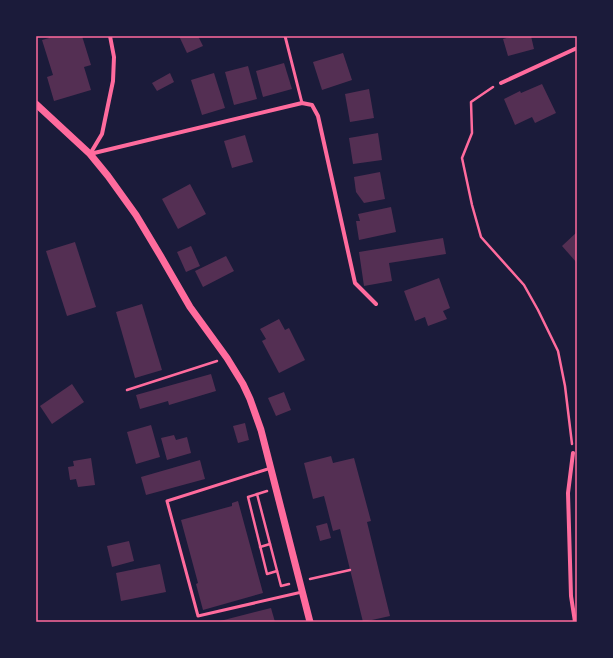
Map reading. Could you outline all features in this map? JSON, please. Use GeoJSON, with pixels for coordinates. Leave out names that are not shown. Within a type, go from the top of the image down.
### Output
{"type":"FeatureCollection","features":[{"type":"Feature","properties":{"kind":"street"},"geometry":{"type":"LineString","coordinates":[[90,154],[102,134],[113,81],[114,57],[110,36]]}},
{"type":"Feature","properties":{"kind":"street"},"geometry":{"type":"LineString","coordinates":[[501,83],[577,48]]}},
{"type":"Feature","properties":{"kind":"street"},"geometry":{"type":"LineString","coordinates":[[90,154],[302,102],[312,105],[318,116],[355,283],[376,304]]}},
{"type":"Feature","properties":{"kind":"street"},"geometry":{"type":"LineString","coordinates":[[36,104],[90,154],[108,176],[136,215],[190,307],[227,358],[243,384],[261,430],[310,622]]}},
{"type":"Feature","properties":{"kind":"street"},"geometry":{"type":"LineString","coordinates":[[574,453],[568,493],[571,596],[575,622]]}},
{"type":"Feature","properties":{"kind":"lane"},"geometry":{"type":"LineString","coordinates":[[285,36],[302,102]]}},
{"type":"Feature","properties":{"kind":"lane"},"geometry":{"type":"LineString","coordinates":[[271,468],[166,501],[198,616],[302,592]]}},
{"type":"Feature","properties":{"kind":"path"},"geometry":{"type":"LineString","coordinates":[[501,83],[471,102],[472,134],[462,158],[472,205],[481,237],[524,285],[558,352],[565,386],[574,453]]}},
{"type":"Feature","properties":{"kind":"path"},"geometry":{"type":"LineString","coordinates":[[127,390],[227,358]]}},
{"type":"Feature","properties":{"kind":"path"},"geometry":{"type":"LineString","coordinates":[[257,494],[281,586],[350,570]]}},
{"type":"Feature","properties":{"kind":"path"},"geometry":{"type":"LineString","coordinates":[[248,497],[267,574],[277,571]]}},
{"type":"Feature","properties":{"kind":"path"},"geometry":{"type":"LineString","coordinates":[[260,547],[270,544]]}},
{"type":"Feature","properties":{"kind":"building"},"geometry":{"type":"Polygon","coordinates":[[[48,36],[82,36],[91,65],[84,67],[91,90],[54,101],[47,77],[53,75],[42,40],[49,38],[48,36]]]}},
{"type":"Feature","properties":{"kind":"building"},"geometry":{"type":"Polygon","coordinates":[[[179,36],[198,36],[203,46],[187,53],[179,36]]]}},
{"type":"Feature","properties":{"kind":"building"},"geometry":{"type":"Polygon","coordinates":[[[510,36],[531,36],[534,49],[508,56],[503,39],[510,36]]]}},
{"type":"Feature","properties":{"kind":"building"},"geometry":{"type":"Polygon","coordinates":[[[343,53],[352,80],[322,90],[313,62],[343,53]]]}},
{"type":"Feature","properties":{"kind":"building"},"geometry":{"type":"Polygon","coordinates":[[[284,63],[292,89],[263,97],[256,71],[284,63]]]}},
{"type":"Feature","properties":{"kind":"building"},"geometry":{"type":"Polygon","coordinates":[[[248,66],[257,99],[234,105],[225,72],[248,66]]]}},
{"type":"Feature","properties":{"kind":"building"},"geometry":{"type":"Polygon","coordinates":[[[170,73],[174,82],[157,91],[152,83],[170,73]]]}},
{"type":"Feature","properties":{"kind":"building"},"geometry":{"type":"Polygon","coordinates":[[[214,73],[225,108],[202,115],[191,80],[214,73]]]}},
{"type":"Feature","properties":{"kind":"building"},"geometry":{"type":"Polygon","coordinates":[[[542,84],[556,113],[535,123],[532,117],[515,125],[504,99],[520,91],[521,93],[542,84]]]}},
{"type":"Feature","properties":{"kind":"building"},"geometry":{"type":"Polygon","coordinates":[[[369,89],[374,118],[350,122],[345,94],[369,89]]]}},
{"type":"Feature","properties":{"kind":"building"},"geometry":{"type":"Polygon","coordinates":[[[378,133],[382,160],[353,164],[349,138],[378,133]]]}},
{"type":"Feature","properties":{"kind":"building"},"geometry":{"type":"Polygon","coordinates":[[[245,135],[253,162],[232,168],[224,141],[245,135]]]}},
{"type":"Feature","properties":{"kind":"building"},"geometry":{"type":"Polygon","coordinates":[[[380,172],[385,199],[364,203],[356,192],[354,177],[380,172]]]}},
{"type":"Feature","properties":{"kind":"building"},"geometry":{"type":"Polygon","coordinates":[[[190,184],[206,214],[178,229],[162,199],[190,184]]]}},
{"type":"Feature","properties":{"kind":"building"},"geometry":{"type":"Polygon","coordinates":[[[391,207],[396,232],[359,240],[356,221],[360,221],[358,214],[391,207]]]}},
{"type":"Feature","properties":{"kind":"building"},"geometry":{"type":"Polygon","coordinates":[[[577,232],[577,263],[562,246],[577,232]]]}},
{"type":"Feature","properties":{"kind":"building"},"geometry":{"type":"Polygon","coordinates":[[[443,238],[446,254],[389,263],[392,281],[364,286],[359,252],[443,238]]]}},
{"type":"Feature","properties":{"kind":"building"},"geometry":{"type":"Polygon","coordinates":[[[75,242],[96,307],[67,316],[46,251],[75,242]]]}},
{"type":"Feature","properties":{"kind":"building"},"geometry":{"type":"Polygon","coordinates":[[[191,246],[200,266],[186,272],[177,252],[191,246]]]}},
{"type":"Feature","properties":{"kind":"building"},"geometry":{"type":"Polygon","coordinates":[[[226,256],[234,271],[203,287],[195,271],[226,256]]]}},
{"type":"Feature","properties":{"kind":"building"},"geometry":{"type":"Polygon","coordinates":[[[439,278],[450,308],[443,311],[447,319],[428,326],[425,317],[415,321],[404,291],[439,278]]]}},
{"type":"Feature","properties":{"kind":"building"},"geometry":{"type":"Polygon","coordinates":[[[142,304],[162,370],[135,378],[116,312],[142,304]]]}},
{"type":"Feature","properties":{"kind":"building"},"geometry":{"type":"Polygon","coordinates":[[[279,319],[285,330],[289,328],[305,360],[279,373],[262,341],[266,339],[260,329],[279,319]]]}},
{"type":"Feature","properties":{"kind":"building"},"geometry":{"type":"Polygon","coordinates":[[[211,374],[216,391],[169,405],[168,401],[140,409],[136,395],[211,374]]]}},
{"type":"Feature","properties":{"kind":"building"},"geometry":{"type":"Polygon","coordinates":[[[72,384],[84,402],[52,424],[40,406],[72,384]]]}},
{"type":"Feature","properties":{"kind":"building"},"geometry":{"type":"Polygon","coordinates":[[[284,392],[291,410],[276,416],[268,398],[284,392]]]}},
{"type":"Feature","properties":{"kind":"building"},"geometry":{"type":"Polygon","coordinates":[[[245,423],[249,440],[238,443],[233,426],[245,423]]]}},
{"type":"Feature","properties":{"kind":"building"},"geometry":{"type":"Polygon","coordinates":[[[151,425],[160,457],[136,464],[127,432],[151,425]]]}},
{"type":"Feature","properties":{"kind":"building"},"geometry":{"type":"Polygon","coordinates":[[[174,435],[176,440],[187,437],[191,453],[167,460],[161,438],[174,435]]]}},
{"type":"Feature","properties":{"kind":"building"},"geometry":{"type":"Polygon","coordinates":[[[331,456],[333,463],[354,458],[371,521],[367,522],[390,616],[363,622],[340,529],[333,531],[324,496],[313,499],[304,463],[331,456]]]}},
{"type":"Feature","properties":{"kind":"building"},"geometry":{"type":"Polygon","coordinates":[[[91,458],[95,485],[78,487],[76,479],[70,480],[68,467],[74,466],[73,461],[91,458]]]}},
{"type":"Feature","properties":{"kind":"building"},"geometry":{"type":"Polygon","coordinates":[[[200,460],[205,479],[146,495],[141,477],[200,460]]]}},
{"type":"Feature","properties":{"kind":"building"},"geometry":{"type":"Polygon","coordinates":[[[238,501],[263,593],[203,610],[196,584],[198,583],[181,520],[232,506],[232,503],[238,501]]]}},
{"type":"Feature","properties":{"kind":"building"},"geometry":{"type":"Polygon","coordinates":[[[327,523],[331,538],[320,541],[316,526],[327,523]]]}},
{"type":"Feature","properties":{"kind":"building"},"geometry":{"type":"Polygon","coordinates":[[[129,541],[134,561],[112,567],[107,546],[129,541]]]}},
{"type":"Feature","properties":{"kind":"building"},"geometry":{"type":"Polygon","coordinates":[[[160,564],[166,592],[121,601],[116,573],[160,564]]]}},
{"type":"Feature","properties":{"kind":"building"},"geometry":{"type":"Polygon","coordinates":[[[271,608],[275,622],[220,622],[220,621],[271,608]]]}}]}
